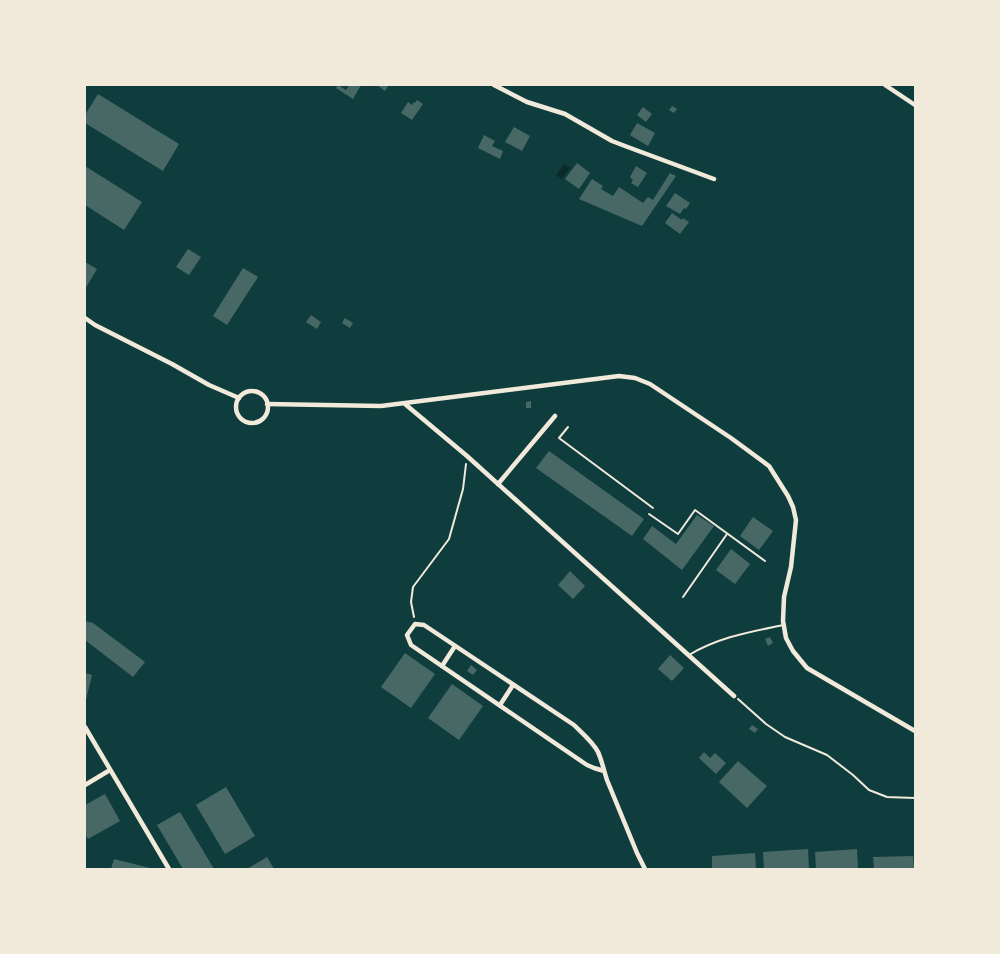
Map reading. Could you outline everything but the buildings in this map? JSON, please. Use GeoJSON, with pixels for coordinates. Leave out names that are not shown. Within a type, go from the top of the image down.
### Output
{"type":"FeatureCollection","features":[{"type":"Feature","properties":{"kind":"street"},"geometry":{"type":"LineString","coordinates":[[494,85],[526,102],[565,114],[612,141],[714,179]]}},
{"type":"Feature","properties":{"kind":"street"},"geometry":{"type":"LineString","coordinates":[[885,85],[915,105]]}},
{"type":"Feature","properties":{"kind":"street"},"geometry":{"type":"LineString","coordinates":[[85,318],[209,385],[239,398]]}},
{"type":"Feature","properties":{"kind":"street"},"geometry":{"type":"LineString","coordinates":[[267,404],[381,406],[619,376],[635,378],[650,384],[769,466],[788,496],[796,520],[791,567],[784,597],[783,625],[786,638],[793,651],[807,668],[915,731]]}},
{"type":"Feature","properties":{"kind":"street"},"geometry":{"type":"LineString","coordinates":[[249,392],[261,394],[267,404],[265,416],[255,422],[249,423],[243,420],[236,410],[239,398],[249,392]]}},
{"type":"Feature","properties":{"kind":"street"},"geometry":{"type":"LineString","coordinates":[[405,404],[467,456],[734,696]]}},
{"type":"Feature","properties":{"kind":"street"},"geometry":{"type":"LineString","coordinates":[[498,484],[555,416]]}},
{"type":"Feature","properties":{"kind":"street"},"geometry":{"type":"LineString","coordinates":[[604,771],[587,765],[411,645],[407,635],[415,624],[424,625],[574,725],[587,737],[598,751],[607,780],[645,869]]}},
{"type":"Feature","properties":{"kind":"street"},"geometry":{"type":"LineString","coordinates":[[442,666],[455,646]]}},
{"type":"Feature","properties":{"kind":"street"},"geometry":{"type":"LineString","coordinates":[[500,705],[513,685]]}},
{"type":"Feature","properties":{"kind":"street"},"geometry":{"type":"LineString","coordinates":[[85,727],[169,869]]}},
{"type":"Feature","properties":{"kind":"street"},"geometry":{"type":"LineString","coordinates":[[85,785],[110,770]]}},
{"type":"Feature","properties":{"kind":"lane"},"geometry":{"type":"LineString","coordinates":[[689,655],[703,647],[740,634],[783,625]]}},
{"type":"Feature","properties":{"kind":"path"},"geometry":{"type":"LineString","coordinates":[[568,427],[559,438],[653,508]]}},
{"type":"Feature","properties":{"kind":"path"},"geometry":{"type":"LineString","coordinates":[[415,624],[411,602],[412,587],[448,540],[463,489],[467,456]]}},
{"type":"Feature","properties":{"kind":"path"},"geometry":{"type":"LineString","coordinates":[[649,514],[678,534],[695,510],[765,560]]}},
{"type":"Feature","properties":{"kind":"path"},"geometry":{"type":"LineString","coordinates":[[683,597],[727,534]]}},
{"type":"Feature","properties":{"kind":"path"},"geometry":{"type":"LineString","coordinates":[[734,696],[766,724],[785,737],[827,754],[869,790],[887,797],[915,798]]}},
{"type":"Feature","properties":{"kind":"water"},"geometry":{"type":"Polygon","coordinates":[[[564,164],[570,168],[562,179],[556,175],[564,164]]]}}]}
